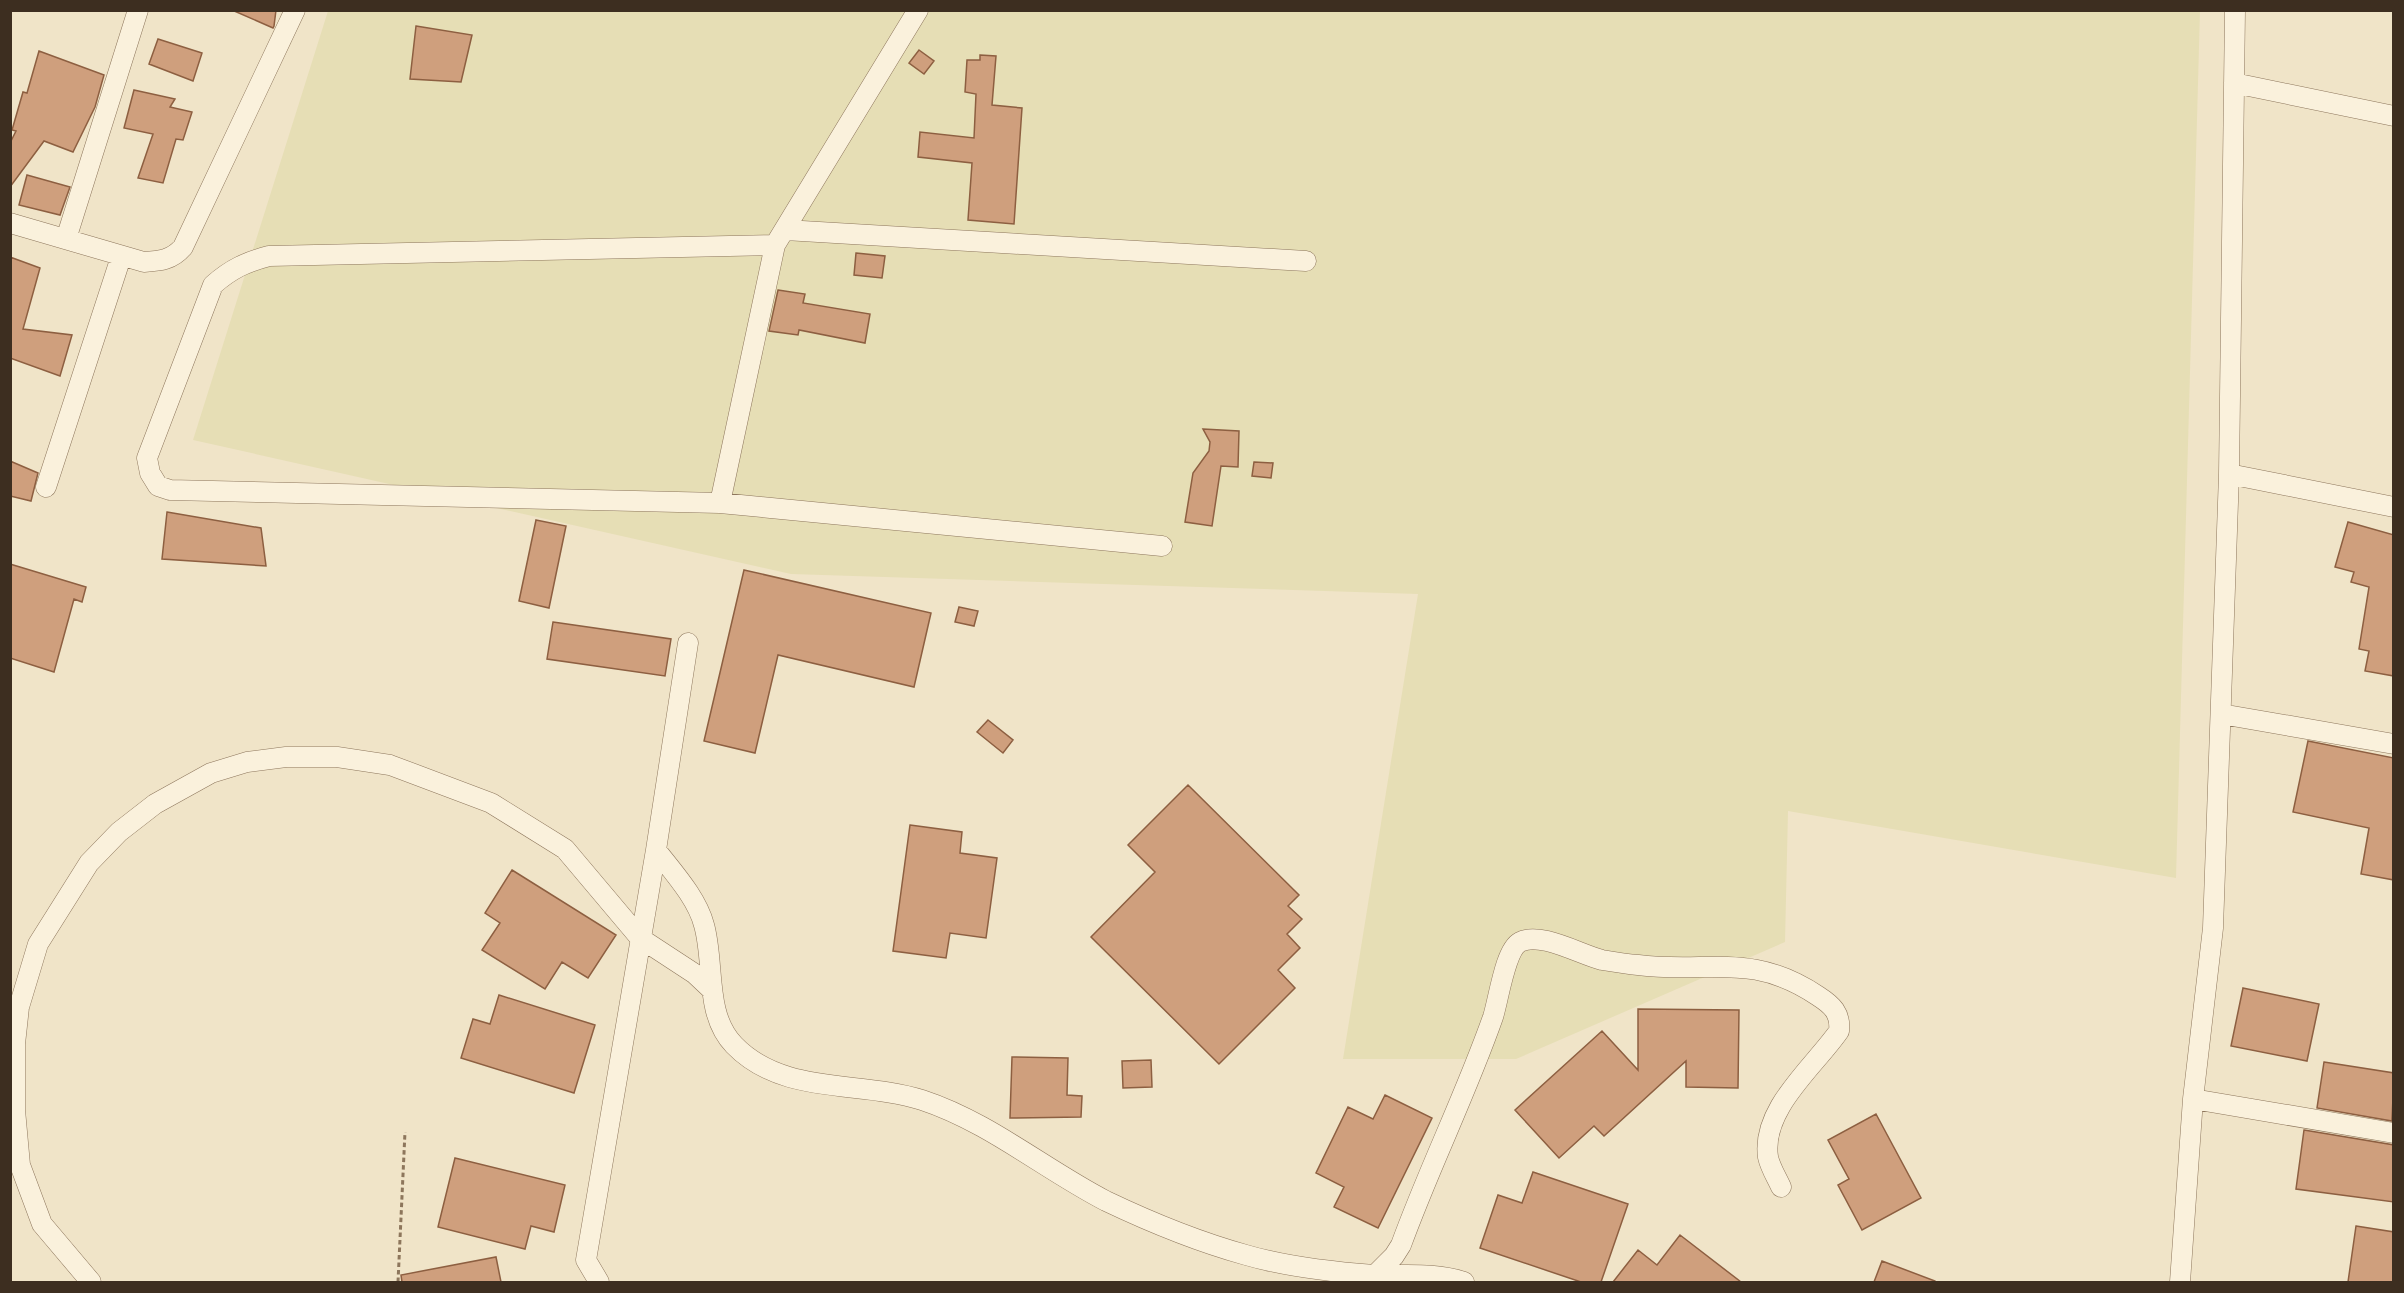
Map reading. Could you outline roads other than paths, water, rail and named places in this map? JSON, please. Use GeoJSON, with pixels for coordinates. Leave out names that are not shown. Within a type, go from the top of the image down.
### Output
{"type":"FeatureCollection","features":[{"type":"Feature","properties":{"kind":"street"},"geometry":{"type":"LineString","coordinates":[[66,239],[138,10]]}},
{"type":"Feature","properties":{"kind":"street"},"geometry":{"type":"LineString","coordinates":[[10,223],[144,262],[164,260],[176,255],[183,247],[295,10]]}},
{"type":"Feature","properties":{"kind":"street"},"geometry":{"type":"LineString","coordinates":[[720,503],[780,238],[918,10]]}},
{"type":"Feature","properties":{"kind":"street"},"geometry":{"type":"LineString","coordinates":[[2180,1282],[2193,1099],[2212,928],[2229,474],[2235,10]]}},
{"type":"Feature","properties":{"kind":"street"},"geometry":{"type":"LineString","coordinates":[[2234,83],[2393,111]]}},
{"type":"Feature","properties":{"kind":"street"},"geometry":{"type":"LineString","coordinates":[[1162,546],[720,503],[170,490],[158,486],[150,473],[147,458],[213,285],[245,262],[269,256],[780,238],[1306,261]]}},
{"type":"Feature","properties":{"kind":"street"},"geometry":{"type":"LineString","coordinates":[[46,488],[121,257]]}},
{"type":"Feature","properties":{"kind":"street"},"geometry":{"type":"LineString","coordinates":[[2229,474],[2394,507]]}},
{"type":"Feature","properties":{"kind":"street"},"geometry":{"type":"LineString","coordinates":[[581,1282],[656,850],[688,643]]}},
{"type":"Feature","properties":{"kind":"street"},"geometry":{"type":"LineString","coordinates":[[2221,714],[2394,744]]}},
{"type":"Feature","properties":{"kind":"street"},"geometry":{"type":"LineString","coordinates":[[91,1282],[42,1224],[20,1166],[15,1110],[19,1007],[38,944],[63,902],[97,855],[119,832],[155,804],[211,773],[247,762],[286,756],[337,757],[390,765],[491,803],[565,849],[640,938],[695,974],[712,990]]}},
{"type":"Feature","properties":{"kind":"street"},"geometry":{"type":"LineString","coordinates":[[656,850],[679,880],[704,923],[712,990],[718,1017],[733,1044],[756,1063],[780,1075],[922,1100],[973,1121],[1106,1201],[1246,1255],[1372,1279],[1421,1275],[1464,1282]]}},
{"type":"Feature","properties":{"kind":"street"},"geometry":{"type":"LineString","coordinates":[[1372,1279],[1394,1256],[1401,1245],[1484,1042],[1504,982],[1509,952],[1520,942],[1534,938],[1602,959],[1641,966],[1725,966],[1776,972],[1829,1003],[1840,1021],[1839,1031],[1782,1104],[1771,1132],[1768,1157],[1781,1187]]}},
{"type":"Feature","properties":{"kind":"street"},"geometry":{"type":"LineString","coordinates":[[2193,1099],[2394,1133]]}},
{"type":"Feature","properties":{"kind":"street"},"geometry":{"type":"LineString","coordinates":[[586,1260],[599,1282]]}}]}
